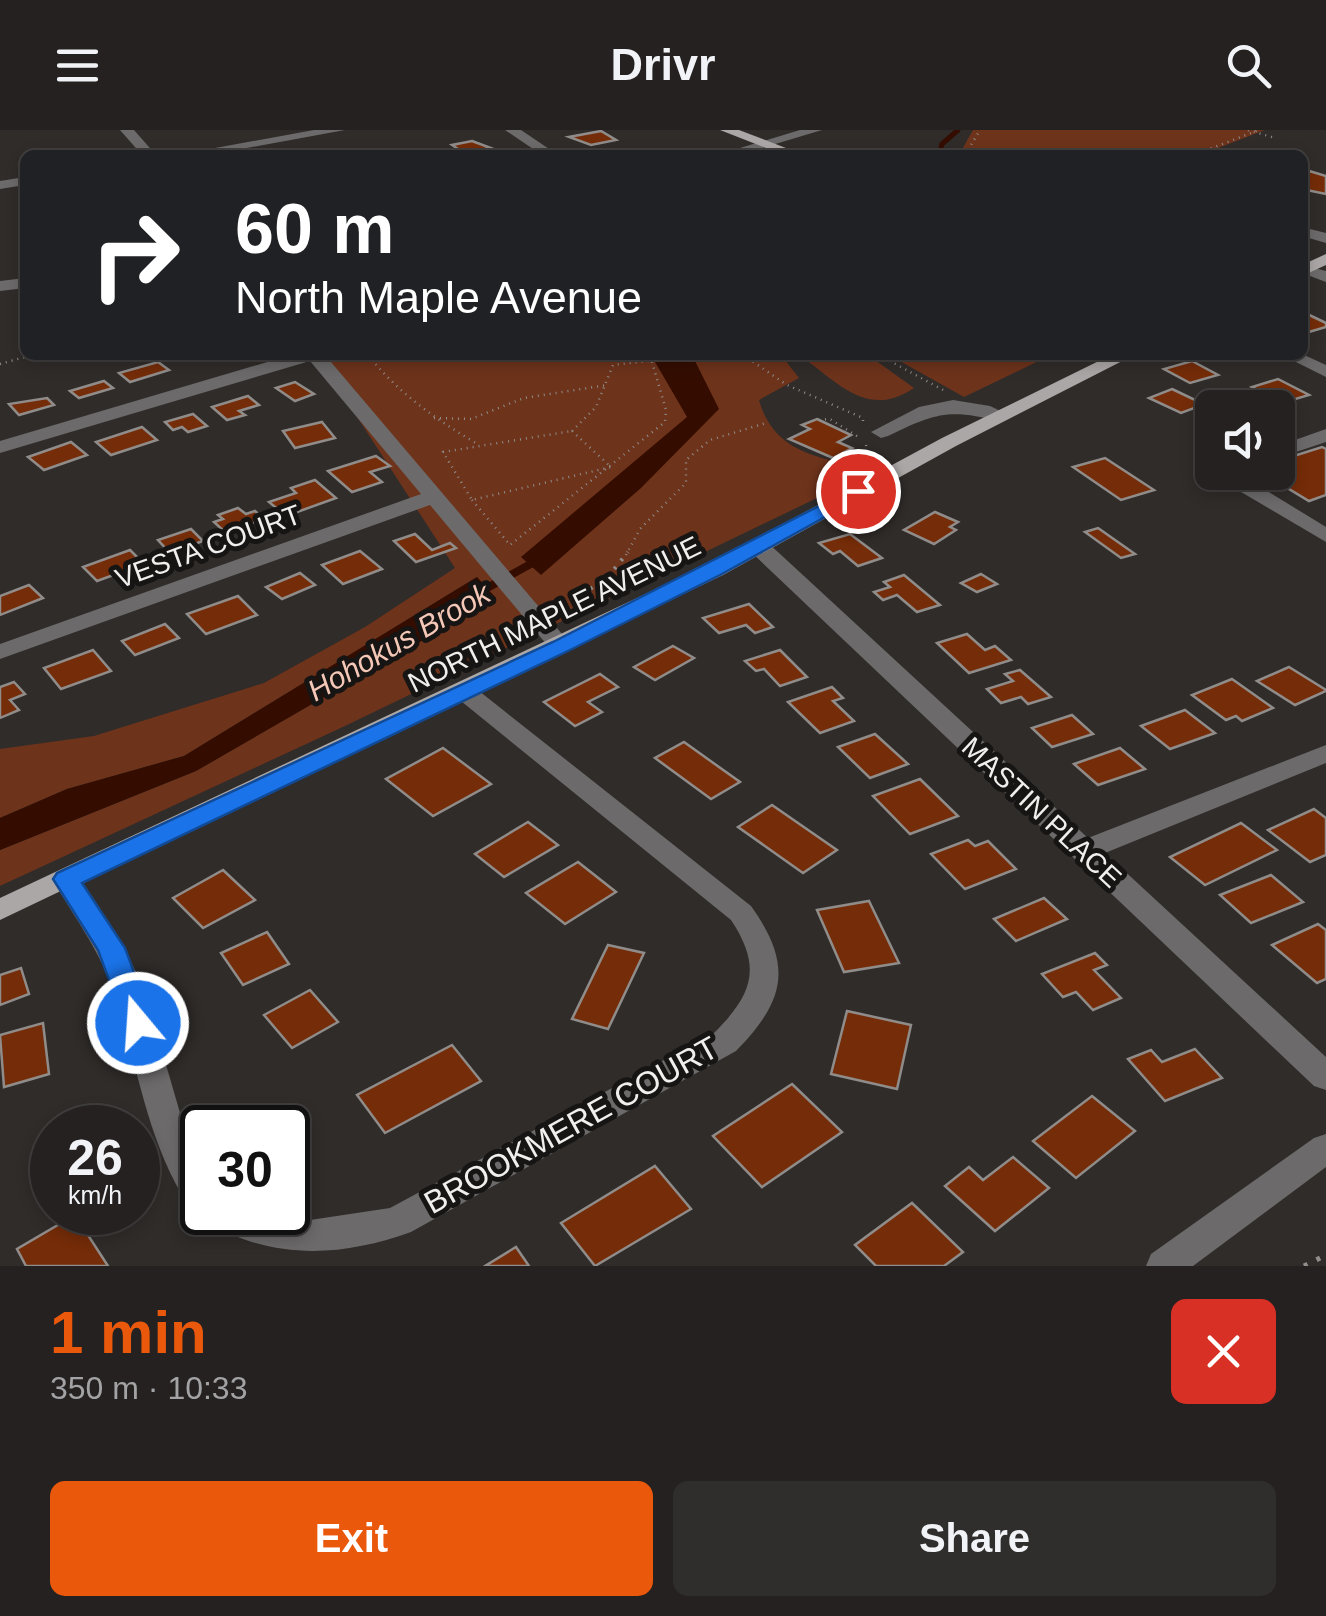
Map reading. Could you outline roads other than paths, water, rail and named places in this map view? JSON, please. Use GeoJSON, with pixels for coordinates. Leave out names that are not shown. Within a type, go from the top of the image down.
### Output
{"type":"FeatureCollection","features":[{"type":"Feature","properties":{"kind":"main road"},"geometry":{"type":"LineString","coordinates":[[727,130],[778,150]]}},
{"type":"Feature","properties":{"kind":"main road","name":"NORTH MAPLE AVENUE"},"geometry":{"type":"LineString","coordinates":[[0,910],[560,646],[1115,360]]}},
{"type":"Feature","properties":{"kind":"street"},"geometry":{"type":"LineString","coordinates":[[127,130],[145,150]]}},
{"type":"Feature","properties":{"kind":"street"},"geometry":{"type":"LineString","coordinates":[[215,150],[338,130]]}},
{"type":"Feature","properties":{"kind":"street"},"geometry":{"type":"LineString","coordinates":[[512,130],[543,150]]}},
{"type":"Feature","properties":{"kind":"street"},"geometry":{"type":"LineString","coordinates":[[745,150],[816,130]]}},
{"type":"Feature","properties":{"kind":"street"},"geometry":{"type":"LineString","coordinates":[[0,447],[296,360]]}},
{"type":"Feature","properties":{"kind":"street"},"geometry":{"type":"LineString","coordinates":[[317,360],[560,646]]}},
{"type":"Feature","properties":{"kind":"street"},"geometry":{"type":"LineString","coordinates":[[1301,360],[1326,372]]}},
{"type":"Feature","properties":{"kind":"street"},"geometry":{"type":"LineString","coordinates":[[875,437],[930,408],[950,404],[1001,416]]}},
{"type":"Feature","properties":{"kind":"street"},"geometry":{"type":"LineString","coordinates":[[1295,446],[1326,435]]}},
{"type":"Feature","properties":{"kind":"street"},"geometry":{"type":"LineString","coordinates":[[1250,490],[1326,536]]}},
{"type":"Feature","properties":{"kind":"street","name":"VESTA COURT"},"geometry":{"type":"LineString","coordinates":[[0,652],[436,496]]}},
{"type":"Feature","properties":{"kind":"street","name":"MASTIN PLACE"},"geometry":{"type":"LineString","coordinates":[[758,546],[1326,1077]]}},
{"type":"Feature","properties":{"kind":"street","name":"BROOKMERE COURT"},"geometry":{"type":"LineString","coordinates":[[286,1235],[315,1238],[356,1234],[398,1220],[725,1042],[746,1023],[761,999],[766,975],[764,953],[755,931],[740,913],[465,692]]}},
{"type":"Feature","properties":{"kind":"street"},"geometry":{"type":"LineString","coordinates":[[1084,852],[1326,753]]}},
{"type":"Feature","properties":{"kind":"street"},"geometry":{"type":"LineString","coordinates":[[66,879],[111,948],[128,988],[180,1156]]}},
{"type":"Feature","properties":{"kind":"street"},"geometry":{"type":"LineString","coordinates":[[1164,1266],[1326,1148]]}},
{"type":"Feature","properties":{"kind":"water","name":"Hohokus Brook"},"geometry":{"type":"Polygon","coordinates":[[[654,360],[694,360],[719,409],[641,488],[541,575],[521,557],[687,417],[654,360]]]}},
{"type":"Feature","properties":{"kind":"water","name":"Hohokus Brook"},"geometry":{"type":"Polygon","coordinates":[[[477,577],[496,598],[196,771],[0,850],[0,818],[67,789],[184,756],[477,577]]]}},
{"type":"Feature","properties":{"kind":"waterway","name":"Hohokus Brook"},"geometry":{"type":"LineString","coordinates":[[940,150],[958,130]]}},
{"type":"Feature","properties":{"kind":"waterway","name":"Hohokus Brook"},"geometry":{"type":"LineString","coordinates":[[478,593],[536,561]]}}]}
